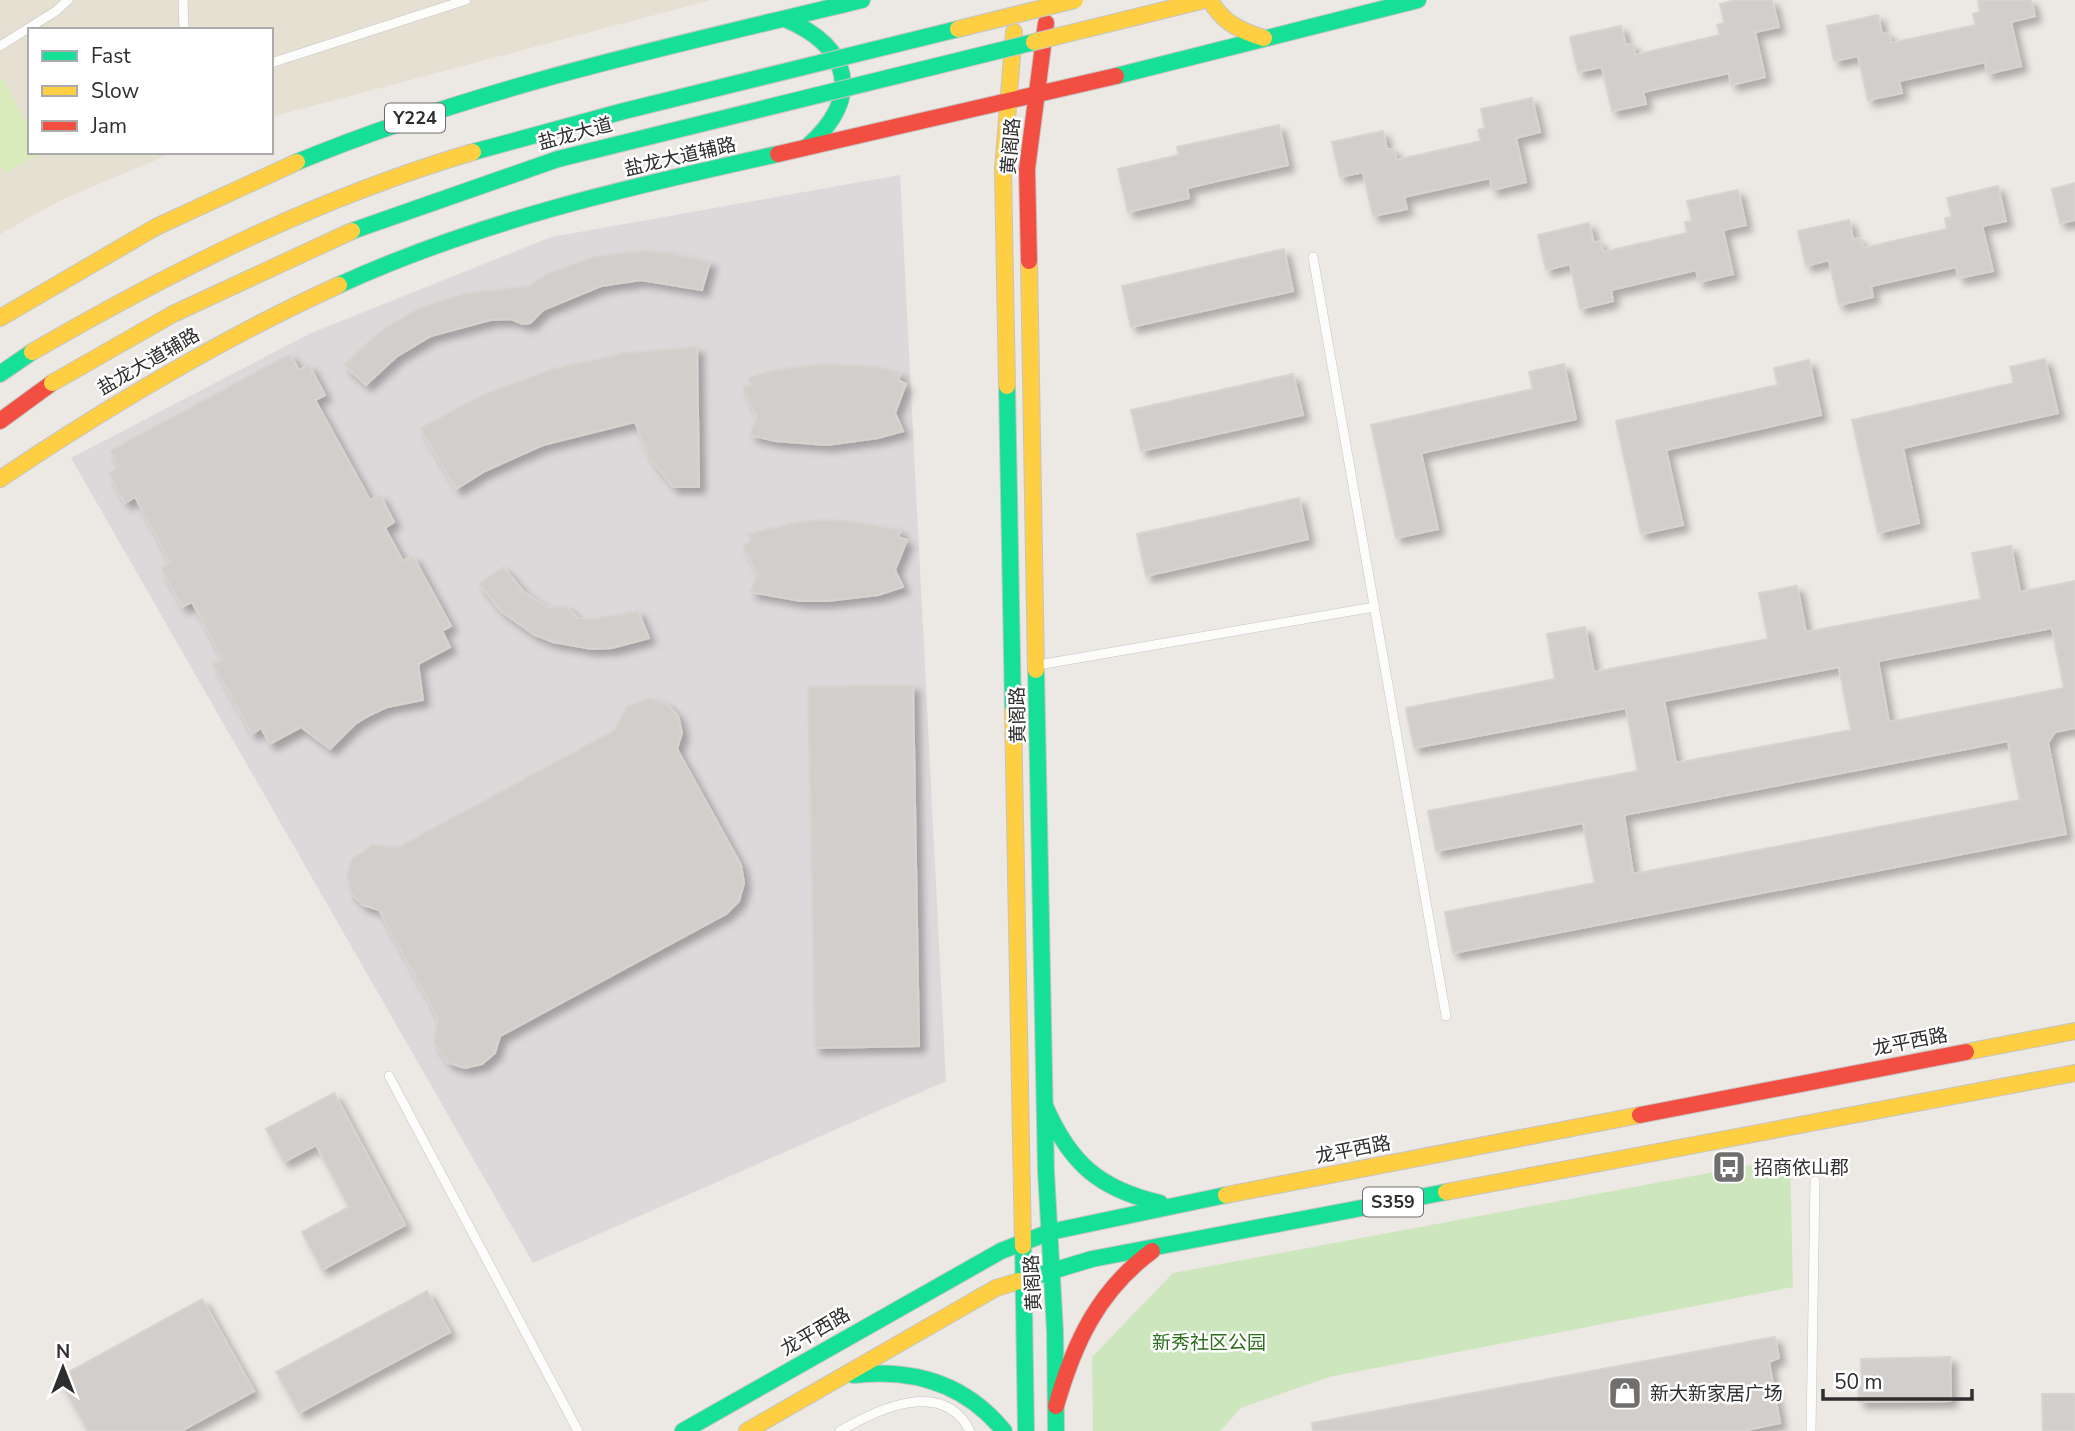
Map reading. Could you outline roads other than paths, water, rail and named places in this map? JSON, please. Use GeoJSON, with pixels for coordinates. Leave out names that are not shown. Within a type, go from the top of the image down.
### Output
{"type":"FeatureCollection","features":[{"type":"Feature","properties":{"kind":"main road","name":"Y224"},"geometry":{"type":"LineString","coordinates":[[0,318],[89,264],[167,222],[265,176],[355,139],[437,111],[536,83],[862,0]]}},
{"type":"Feature","properties":{"kind":"main road","name":"黄阁路"},"geometry":{"type":"LineString","coordinates":[[1016,0],[1003,169],[1026,1431]]}},
{"type":"Feature","properties":{"kind":"main road","name":"黄阁路"},"geometry":{"type":"LineString","coordinates":[[1049,0],[1027,169],[1045,1106],[1056,1431]]}},
{"type":"Feature","properties":{"kind":"main road","name":"盐龙大道"},"geometry":{"type":"LineString","coordinates":[[0,374],[117,302],[195,262],[297,216],[461,155],[550,129],[1075,0]]}},
{"type":"Feature","properties":{"kind":"main road"},"geometry":{"type":"LineString","coordinates":[[1208,0],[1227,23],[1245,33],[1264,38]]}},
{"type":"Feature","properties":{"kind":"main road","name":"盐龙大道"},"geometry":{"type":"LineString","coordinates":[[0,421],[52,383],[124,338],[221,288],[314,244],[483,182],[558,159],[1208,0]]}},
{"type":"Feature","properties":{"kind":"main road","name":"盐龙大道辅路"},"geometry":{"type":"LineString","coordinates":[[0,479],[135,391],[228,339],[413,254],[576,202],[1009,101],[1418,0]]}},
{"type":"Feature","properties":{"kind":"main road"},"geometry":{"type":"LineString","coordinates":[[785,19],[806,25],[824,37],[837,55],[844,75],[844,97],[837,117],[824,135],[806,147]]}},
{"type":"Feature","properties":{"kind":"main road","name":"龙平西路"},"geometry":{"type":"LineString","coordinates":[[2061,1059],[2075,1031]]}},
{"type":"Feature","properties":{"kind":"main road","name":"龙平西路"},"geometry":{"type":"LineString","coordinates":[[683,1431],[977,1263],[1050,1232],[1172,1206],[1378,1185],[2061,1059]]}},
{"type":"Feature","properties":{"kind":"main road","name":"龙平西路"},"geometry":{"type":"LineString","coordinates":[[747,1431],[996,1288],[1052,1270],[1161,1245],[1378,1185],[2061,1059]]}},
{"type":"Feature","properties":{"kind":"main road"},"geometry":{"type":"LineString","coordinates":[[1045,1106],[1056,1136],[1070,1156],[1087,1171],[1109,1188],[1136,1199],[1172,1206]]}},
{"type":"Feature","properties":{"kind":"main road"},"geometry":{"type":"LineString","coordinates":[[1056,1406],[1077,1340],[1093,1310],[1129,1266],[1161,1245]]}},
{"type":"Feature","properties":{"kind":"main road"},"geometry":{"type":"LineString","coordinates":[[841,1377],[871,1371],[929,1378],[958,1390],[979,1405],[1004,1431]]}},
{"type":"Feature","properties":{"kind":"lane"},"geometry":{"type":"LineString","coordinates":[[29,28],[57,11],[68,0]]}},
{"type":"Feature","properties":{"kind":"lane"},"geometry":{"type":"LineString","coordinates":[[183,0],[184,28]]}},
{"type":"Feature","properties":{"kind":"lane"},"geometry":{"type":"LineString","coordinates":[[273,62],[466,0]]}},
{"type":"Feature","properties":{"kind":"lane"},"geometry":{"type":"LineString","coordinates":[[0,46],[28,29]]}},
{"type":"Feature","properties":{"kind":"lane"},"geometry":{"type":"LineString","coordinates":[[1313,257],[1446,1016]]}},
{"type":"Feature","properties":{"kind":"lane"},"geometry":{"type":"LineString","coordinates":[[1013,669],[1374,607]]}},
{"type":"Feature","properties":{"kind":"lane"},"geometry":{"type":"LineString","coordinates":[[389,1076],[578,1431]]}},
{"type":"Feature","properties":{"kind":"lane"},"geometry":{"type":"LineString","coordinates":[[1811,1431],[1815,1181]]}},
{"type":"Feature","properties":{"kind":"lane"},"geometry":{"type":"LineString","coordinates":[[840,1431],[874,1411],[897,1404],[918,1402],[946,1408],[970,1431]]}},
{"type":"Feature","properties":{"kind":"place","name":"招商依山郡"},"geometry":{"type":"Point","coordinates":[1729,1167]}},
{"type":"Feature","properties":{"kind":"place","name":"新大新家居广场"},"geometry":{"type":"Point","coordinates":[1625,1393]}},
{"type":"Feature","properties":{"kind":"park label","name":"新秀社区公园"},"geometry":{"type":"Point","coordinates":[1209,1342]}}]}
